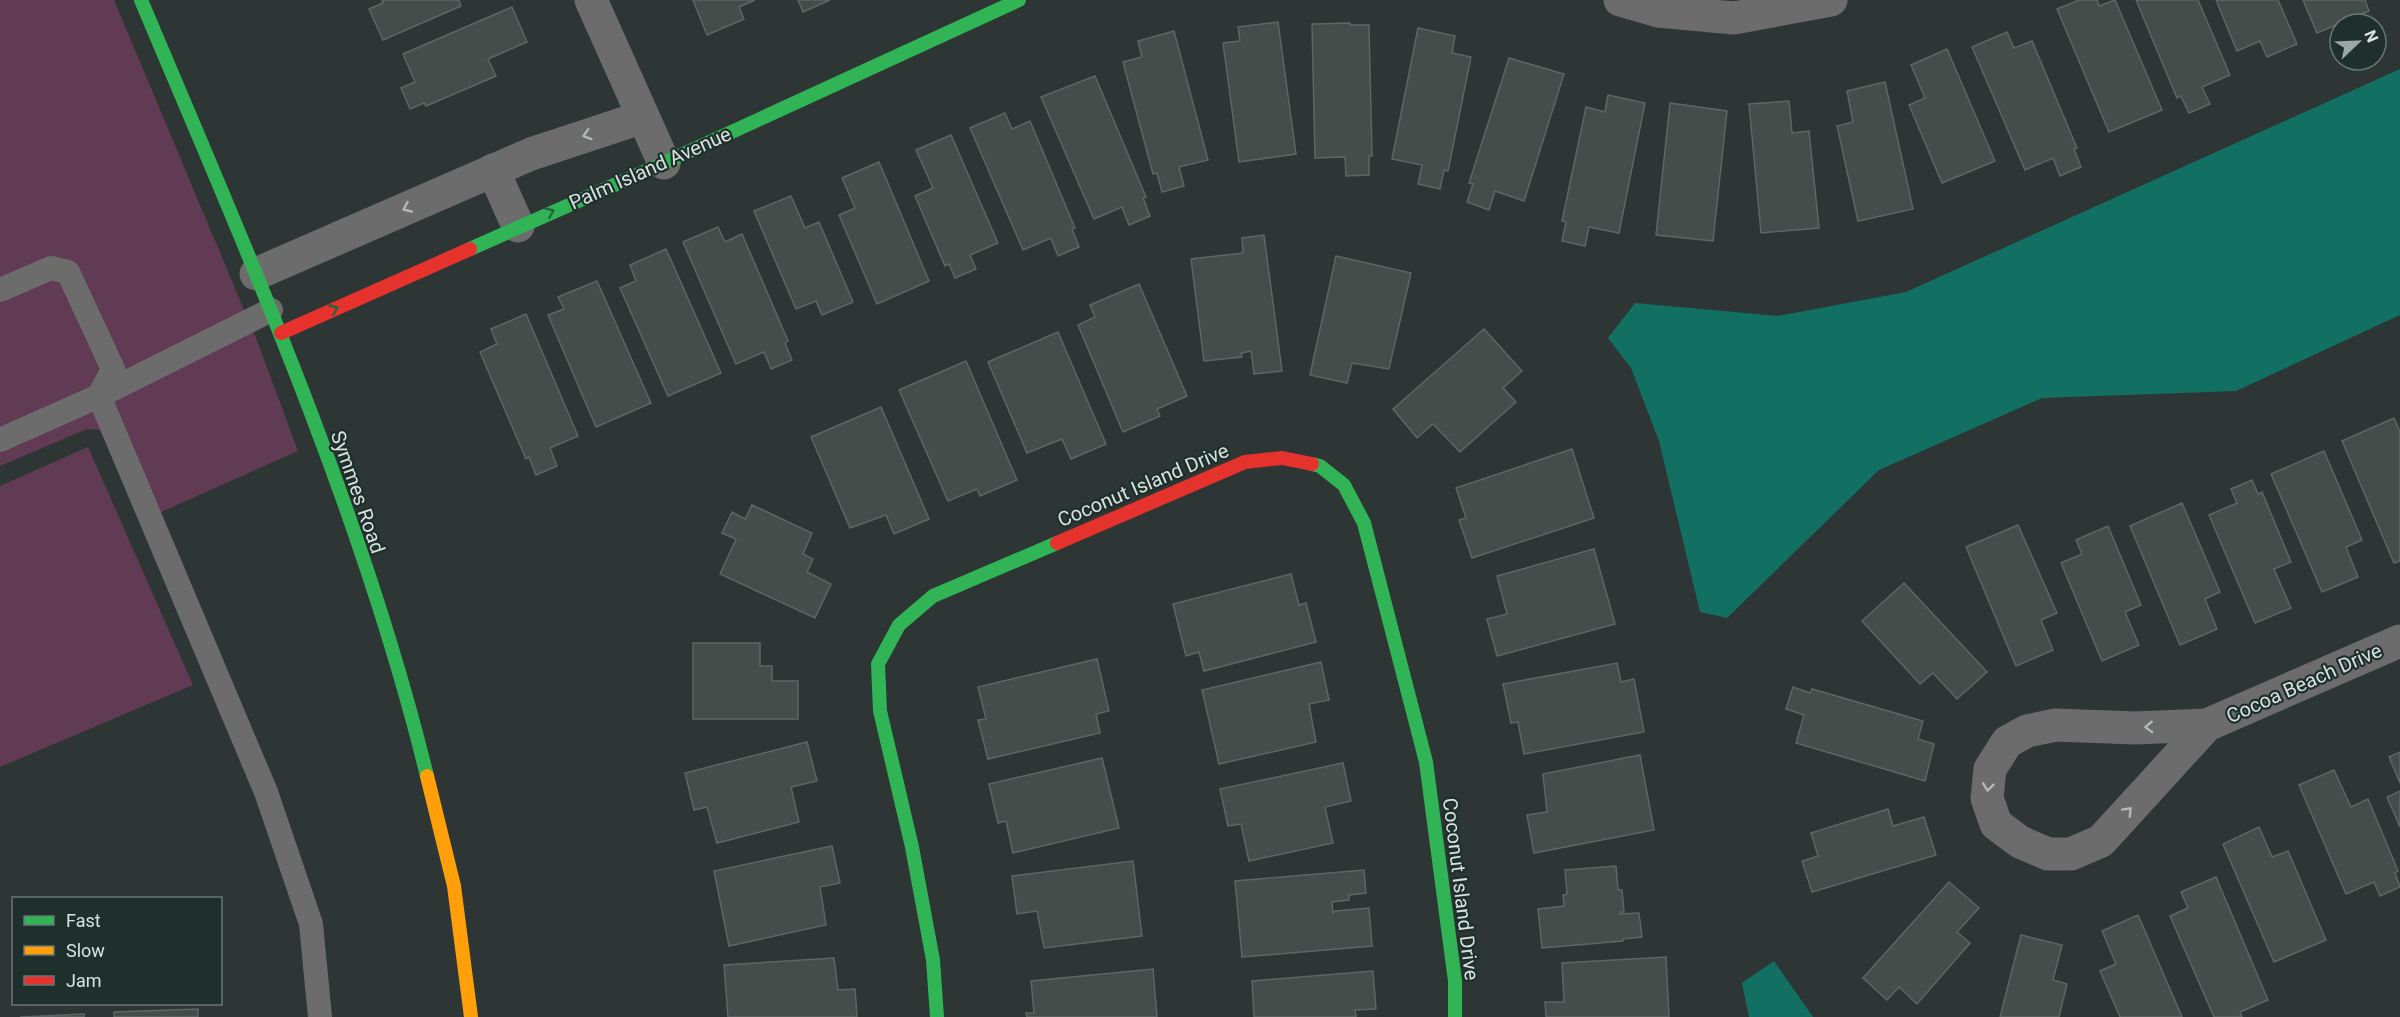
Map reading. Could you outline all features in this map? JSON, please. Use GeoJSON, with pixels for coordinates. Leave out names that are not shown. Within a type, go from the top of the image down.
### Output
{"type":"FeatureCollection","features":[{"type":"Feature","properties":{"kind":"street","name":"Symmes Road"},"geometry":{"type":"LineString","coordinates":[[141,0],[281,333],[354,539],[411,711],[451,870],[471,1017]]}},
{"type":"Feature","properties":{"kind":"street"},"geometry":{"type":"LineString","coordinates":[[591,0],[664,163]]}},
{"type":"Feature","properties":{"kind":"street","name":"Palm Island Avenue"},"geometry":{"type":"LineString","coordinates":[[281,333],[664,163],[1019,0]]}},
{"type":"Feature","properties":{"kind":"street"},"geometry":{"type":"LineString","coordinates":[[1620,0],[1658,11],[1734,18],[1831,0]]}},
{"type":"Feature","properties":{"kind":"street"},"geometry":{"type":"LineString","coordinates":[[256,274],[531,154],[643,117]]}},
{"type":"Feature","properties":{"kind":"street"},"geometry":{"type":"LineString","coordinates":[[493,170],[519,226]]}},
{"type":"Feature","properties":{"kind":"street","name":"Coconut Island Drive"},"geometry":{"type":"LineString","coordinates":[[938,1017],[933,960],[912,847],[880,711],[878,664],[899,625],[933,596],[1245,462],[1282,458],[1320,466],[1344,485],[1364,523],[1426,762],[1455,981],[1455,1017]]}},
{"type":"Feature","properties":{"kind":"street","name":"Cocoa Beach Drive"},"geometry":{"type":"LineString","coordinates":[[2207,725],[2101,841],[2071,854],[2048,854],[2020,842],[1996,824],[1987,798],[1990,769],[2007,742],[2027,731],[2056,725],[2135,728],[2207,725],[2400,641]]}},
{"type":"Feature","properties":{"kind":"lane"},"geometry":{"type":"LineString","coordinates":[[0,290],[51,268],[68,272],[113,369],[99,396]]}},
{"type":"Feature","properties":{"kind":"lane"},"geometry":{"type":"LineString","coordinates":[[0,440],[99,396],[271,310]]}},
{"type":"Feature","properties":{"kind":"lane"},"geometry":{"type":"LineString","coordinates":[[99,396],[266,792],[311,924],[320,1017]]}},
{"type":"Feature","properties":{"kind":"shaded area"},"geometry":{"type":"Polygon","coordinates":[[[0,0],[114,0],[258,343],[298,451],[143,520],[108,439],[99,430],[87,429],[0,466],[0,0]]]}},
{"type":"Feature","properties":{"kind":"shaded area"},"geometry":{"type":"Polygon","coordinates":[[[2400,69],[2400,315],[2236,391],[2042,398],[1879,470],[1727,618],[1700,612],[1659,441],[1631,368],[1608,338],[1635,303],[1778,316],[1906,292],[2400,69]]]}},
{"type":"Feature","properties":{"kind":"shaded area"},"geometry":{"type":"Polygon","coordinates":[[[88,447],[193,685],[0,767],[0,486],[88,447]]]}},
{"type":"Feature","properties":{"kind":"shaded area"},"geometry":{"type":"Polygon","coordinates":[[[1774,961],[1813,1017],[1749,1017],[1742,983],[1774,961]]]}},
{"type":"Feature","properties":{"kind":"building"},"geometry":{"type":"Polygon","coordinates":[[[382,0],[459,0],[461,6],[383,40],[369,9],[383,3],[382,0]]]}},
{"type":"Feature","properties":{"kind":"building"},"geometry":{"type":"Polygon","coordinates":[[[693,0],[755,0],[739,7],[744,19],[707,35],[693,0]]]}},
{"type":"Feature","properties":{"kind":"building"},"geometry":{"type":"Polygon","coordinates":[[[798,0],[830,0],[803,12],[798,0]]]}},
{"type":"Feature","properties":{"kind":"building"},"geometry":{"type":"Polygon","coordinates":[[[2079,0],[2097,0],[2099,6],[2115,0],[2162,110],[2109,132],[2057,9],[2079,0]]]}},
{"type":"Feature","properties":{"kind":"building"},"geometry":{"type":"Polygon","coordinates":[[[2136,0],[2198,0],[2230,75],[2202,87],[2210,104],[2189,113],[2181,96],[2177,98],[2136,0]]]}},
{"type":"Feature","properties":{"kind":"building"},"geometry":{"type":"Polygon","coordinates":[[[2216,0],[2278,0],[2297,44],[2267,57],[2260,41],[2237,51],[2216,0]]]}},
{"type":"Feature","properties":{"kind":"building"},"geometry":{"type":"Polygon","coordinates":[[[2303,0],[2365,0],[2369,11],[2328,12],[2328,28],[2317,33],[2303,0]]]}},
{"type":"Feature","properties":{"kind":"building"},"geometry":{"type":"Polygon","coordinates":[[[512,7],[527,42],[488,59],[496,76],[426,106],[424,103],[410,109],[401,88],[415,82],[403,54],[512,7]]]}},
{"type":"Feature","properties":{"kind":"building"},"geometry":{"type":"Polygon","coordinates":[[[1278,22],[1296,154],[1239,162],[1223,43],[1240,41],[1238,27],[1278,22]]]}},
{"type":"Feature","properties":{"kind":"building"},"geometry":{"type":"Polygon","coordinates":[[[1350,23],[1350,25],[1369,25],[1372,156],[1369,156],[1369,175],[1346,176],[1345,157],[1315,158],[1312,24],[1350,23]]]}},
{"type":"Feature","properties":{"kind":"building"},"geometry":{"type":"Polygon","coordinates":[[[1418,28],[1455,36],[1452,53],[1471,57],[1448,171],[1444,170],[1440,189],[1418,184],[1422,165],[1392,159],[1418,28]]]}},
{"type":"Feature","properties":{"kind":"building"},"geometry":{"type":"Polygon","coordinates":[[[1174,31],[1208,160],[1179,167],[1184,186],[1162,192],[1157,173],[1153,174],[1123,62],[1142,57],[1138,41],[1174,31]]]}},
{"type":"Feature","properties":{"kind":"building"},"geometry":{"type":"Polygon","coordinates":[[[2007,32],[2014,48],[2032,41],[2077,148],[2074,149],[2081,167],[2060,176],[2053,158],[2025,170],[1972,47],[2007,32]]]}},
{"type":"Feature","properties":{"kind":"building"},"geometry":{"type":"Polygon","coordinates":[[[1947,49],[1995,161],[1942,183],[1909,105],[1925,98],[1911,65],[1947,49]]]}},
{"type":"Feature","properties":{"kind":"building"},"geometry":{"type":"Polygon","coordinates":[[[1509,58],[1564,74],[1524,201],[1495,191],[1489,210],[1467,202],[1473,184],[1469,183],[1509,58]]]}},
{"type":"Feature","properties":{"kind":"building"},"geometry":{"type":"Polygon","coordinates":[[[1095,76],[1146,197],[1143,198],[1150,216],[1129,225],[1122,207],[1094,219],[1041,97],[1095,76]]]}},
{"type":"Feature","properties":{"kind":"building"},"geometry":{"type":"Polygon","coordinates":[[[1885,82],[1913,209],[1858,221],[1837,126],[1853,122],[1847,91],[1885,82]]]}},
{"type":"Feature","properties":{"kind":"building"},"geometry":{"type":"Polygon","coordinates":[[[1608,95],[1645,103],[1619,233],[1589,227],[1585,246],[1562,241],[1566,222],[1562,221],[1586,107],[1605,112],[1608,95]]]}},
{"type":"Feature","properties":{"kind":"building"},"geometry":{"type":"Polygon","coordinates":[[[1789,101],[1792,133],[1809,131],[1819,228],[1761,233],[1749,104],[1789,101]]]}},
{"type":"Feature","properties":{"kind":"building"},"geometry":{"type":"Polygon","coordinates":[[[1670,103],[1727,111],[1713,241],[1656,235],[1670,103]]]}},
{"type":"Feature","properties":{"kind":"building"},"geometry":{"type":"Polygon","coordinates":[[[1005,113],[1012,129],[1030,121],[1075,228],[1072,229],[1079,247],[1058,256],[1051,238],[1023,250],[970,128],[1005,113]]]}},
{"type":"Feature","properties":{"kind":"building"},"geometry":{"type":"Polygon","coordinates":[[[951,135],[998,243],[970,255],[976,269],[955,278],[949,264],[945,266],[915,196],[933,188],[916,150],[951,135]]]}},
{"type":"Feature","properties":{"kind":"building"},"geometry":{"type":"Polygon","coordinates":[[[879,162],[929,281],[877,304],[839,215],[855,208],[842,178],[879,162]]]}},
{"type":"Feature","properties":{"kind":"building"},"geometry":{"type":"Polygon","coordinates":[[[791,196],[805,228],[819,222],[853,302],[822,315],[816,301],[796,309],[754,211],[791,196]]]}},
{"type":"Feature","properties":{"kind":"building"},"geometry":{"type":"Polygon","coordinates":[[[718,227],[725,242],[742,234],[788,341],[785,343],[792,360],[771,369],[764,352],[736,364],[683,242],[718,227]]]}},
{"type":"Feature","properties":{"kind":"building"},"geometry":{"type":"Polygon","coordinates":[[[1264,235],[1282,371],[1254,374],[1251,351],[1241,353],[1242,357],[1204,361],[1191,259],[1243,253],[1242,238],[1264,235]]]}},
{"type":"Feature","properties":{"kind":"building"},"geometry":{"type":"Polygon","coordinates":[[[666,249],[721,373],[668,396],[620,288],[636,281],[630,265],[666,249]]]}},
{"type":"Feature","properties":{"kind":"building"},"geometry":{"type":"Polygon","coordinates":[[[1336,256],[1411,273],[1389,369],[1352,363],[1347,383],[1310,375],[1336,256]]]}},
{"type":"Feature","properties":{"kind":"building"},"geometry":{"type":"Polygon","coordinates":[[[597,281],[651,403],[596,427],[548,315],[564,309],[558,297],[597,281]]]}},
{"type":"Feature","properties":{"kind":"building"},"geometry":{"type":"Polygon","coordinates":[[[1139,284],[1187,396],[1157,409],[1160,416],[1123,432],[1078,325],[1095,317],[1090,305],[1139,284]]]}},
{"type":"Feature","properties":{"kind":"building"},"geometry":{"type":"Polygon","coordinates":[[[526,314],[578,436],[550,448],[557,466],[536,475],[529,457],[526,459],[480,352],[497,344],[491,329],[526,314]]]}},
{"type":"Feature","properties":{"kind":"building"},"geometry":{"type":"Polygon","coordinates":[[[1484,329],[1522,371],[1503,388],[1516,402],[1460,452],[1433,424],[1417,438],[1393,409],[1484,329]]]}},
{"type":"Feature","properties":{"kind":"building"},"geometry":{"type":"Polygon","coordinates":[[[1058,332],[1106,444],[1071,459],[1062,439],[1027,453],[988,362],[1058,332]]]}},
{"type":"Feature","properties":{"kind":"building"},"geometry":{"type":"Polygon","coordinates":[[[966,361],[1017,480],[980,496],[977,489],[948,501],[899,390],[966,361]]]}},
{"type":"Feature","properties":{"kind":"building"},"geometry":{"type":"Polygon","coordinates":[[[881,407],[929,519],[894,534],[886,515],[850,528],[811,437],[881,407]]]}},
{"type":"Feature","properties":{"kind":"building"},"geometry":{"type":"Polygon","coordinates":[[[2394,418],[2400,432],[2400,561],[2394,563],[2342,441],[2394,418]]]}},
{"type":"Feature","properties":{"kind":"building"},"geometry":{"type":"Polygon","coordinates":[[[1572,449],[1594,518],[1472,558],[1459,520],[1466,518],[1456,488],[1572,449]]]}},
{"type":"Feature","properties":{"kind":"building"},"geometry":{"type":"Polygon","coordinates":[[[2324,451],[2362,540],[2346,547],[2358,577],[2322,592],[2271,474],[2324,451]]]}},
{"type":"Feature","properties":{"kind":"building"},"geometry":{"type":"Polygon","coordinates":[[[2252,480],[2258,494],[2262,492],[2291,562],[2274,569],[2291,608],[2255,623],[2209,515],[2237,503],[2231,489],[2252,480]]]}},
{"type":"Feature","properties":{"kind":"building"},"geometry":{"type":"Polygon","coordinates":[[[2182,503],[2220,592],[2205,599],[2217,629],[2180,645],[2130,526],[2182,503]]]}},
{"type":"Feature","properties":{"kind":"building"},"geometry":{"type":"Polygon","coordinates":[[[752,505],[812,533],[803,554],[813,559],[807,572],[831,584],[815,618],[720,574],[736,539],[722,533],[732,512],[745,519],[752,505]]]}},
{"type":"Feature","properties":{"kind":"building"},"geometry":{"type":"Polygon","coordinates":[[[2018,525],[2057,613],[2041,620],[2053,650],[2016,666],[1966,547],[2018,525]]]}},
{"type":"Feature","properties":{"kind":"building"},"geometry":{"type":"Polygon","coordinates":[[[2108,526],[2141,605],[2125,612],[2139,645],[2102,661],[2061,563],[2082,554],[2076,540],[2108,526]]]}},
{"type":"Feature","properties":{"kind":"building"},"geometry":{"type":"Polygon","coordinates":[[[1594,549],[1615,624],[1497,656],[1487,619],[1507,614],[1497,576],[1594,549]]]}},
{"type":"Feature","properties":{"kind":"building"},"geometry":{"type":"Polygon","coordinates":[[[1291,574],[1299,605],[1306,603],[1316,642],[1204,671],[1199,652],[1186,656],[1173,604],[1291,574]]]}},
{"type":"Feature","properties":{"kind":"building"},"geometry":{"type":"Polygon","coordinates":[[[1904,583],[1987,672],[1957,699],[1933,673],[1920,684],[1862,621],[1904,583]]]}},
{"type":"Feature","properties":{"kind":"building"},"geometry":{"type":"Polygon","coordinates":[[[693,643],[760,643],[760,666],[772,666],[772,681],[798,681],[798,719],[693,719],[693,643]]]}},
{"type":"Feature","properties":{"kind":"building"},"geometry":{"type":"Polygon","coordinates":[[[1097,659],[1109,711],[1096,714],[1100,733],[988,759],[978,720],[986,719],[978,687],[1097,659]]]}},
{"type":"Feature","properties":{"kind":"building"},"geometry":{"type":"Polygon","coordinates":[[[1321,662],[1329,700],[1309,704],[1316,742],[1219,764],[1202,690],[1321,662]]]}},
{"type":"Feature","properties":{"kind":"building"},"geometry":{"type":"Polygon","coordinates":[[[1617,663],[1621,682],[1634,679],[1644,732],[1524,754],[1518,722],[1511,723],[1503,684],[1617,663]]]}},
{"type":"Feature","properties":{"kind":"building"},"geometry":{"type":"Polygon","coordinates":[[[1793,687],[1810,693],[1812,689],[1923,721],[1918,739],[1934,744],[1925,781],[1796,743],[1804,715],[1786,709],[1793,687]]]}},
{"type":"Feature","properties":{"kind":"building"},"geometry":{"type":"Polygon","coordinates":[[[807,742],[817,781],[791,787],[799,822],[717,843],[707,807],[694,810],[685,773],[807,742]]]}},
{"type":"Feature","properties":{"kind":"building"},"geometry":{"type":"Polygon","coordinates":[[[2400,752],[2400,783],[2389,757],[2400,752]]]}},
{"type":"Feature","properties":{"kind":"building"},"geometry":{"type":"Polygon","coordinates":[[[1640,755],[1654,830],[1534,853],[1527,815],[1547,812],[1543,774],[1640,755]]]}},
{"type":"Feature","properties":{"kind":"building"},"geometry":{"type":"Polygon","coordinates":[[[1102,758],[1119,828],[1013,853],[1006,821],[998,823],[989,784],[1102,758]]]}},
{"type":"Feature","properties":{"kind":"building"},"geometry":{"type":"Polygon","coordinates":[[[1343,763],[1351,801],[1325,807],[1333,843],[1249,861],[1241,824],[1228,826],[1220,789],[1343,763]]]}},
{"type":"Feature","properties":{"kind":"building"},"geometry":{"type":"Polygon","coordinates":[[[2334,770],[2351,807],[2368,799],[2398,871],[2395,873],[2400,887],[2380,896],[2374,882],[2346,894],[2299,785],[2334,770]]]}},
{"type":"Feature","properties":{"kind":"building"},"geometry":{"type":"Polygon","coordinates":[[[2400,791],[2400,827],[2387,797],[2400,791]]]}},
{"type":"Feature","properties":{"kind":"building"},"geometry":{"type":"Polygon","coordinates":[[[1888,809],[1893,826],[1924,817],[1936,855],[1812,892],[1802,861],[1818,856],[1811,833],[1888,809]]]}},
{"type":"Feature","properties":{"kind":"building"},"geometry":{"type":"Polygon","coordinates":[[[2259,827],[2272,857],[2288,851],[2326,940],[2274,962],[2223,844],[2259,827]]]}},
{"type":"Feature","properties":{"kind":"building"},"geometry":{"type":"Polygon","coordinates":[[[832,846],[840,883],[820,887],[826,925],[729,946],[714,871],[832,846]]]}},
{"type":"Feature","properties":{"kind":"building"},"geometry":{"type":"Polygon","coordinates":[[[1133,861],[1142,936],[1044,948],[1037,911],[1017,914],[1012,876],[1133,861]]]}},
{"type":"Feature","properties":{"kind":"building"},"geometry":{"type":"Polygon","coordinates":[[[1616,866],[1618,890],[1622,890],[1624,912],[1620,914],[1639,913],[1642,937],[1623,939],[1623,941],[1542,948],[1538,909],[1564,906],[1563,895],[1567,894],[1565,870],[1616,866]]]}},
{"type":"Feature","properties":{"kind":"building"},"geometry":{"type":"Polygon","coordinates":[[[1364,870],[1366,893],[1349,895],[1349,900],[1332,902],[1333,913],[1369,908],[1372,946],[1242,957],[1235,881],[1364,870]]]}},
{"type":"Feature","properties":{"kind":"building"},"geometry":{"type":"Polygon","coordinates":[[[2216,877],[2268,1000],[2240,1012],[2242,1017],[2214,1017],[2170,916],[2188,908],[2181,892],[2216,877]]]}},
{"type":"Feature","properties":{"kind":"building"},"geometry":{"type":"Polygon","coordinates":[[[1949,882],[1979,908],[1957,932],[1970,943],[1917,1004],[1899,987],[1887,1000],[1863,978],[1949,882]]]}},
{"type":"Feature","properties":{"kind":"building"},"geometry":{"type":"Polygon","coordinates":[[[2138,915],[2182,1017],[2120,1017],[2100,971],[2116,964],[2102,931],[2138,915]]]}},
{"type":"Feature","properties":{"kind":"building"},"geometry":{"type":"Polygon","coordinates":[[[2021,935],[2062,945],[2053,980],[2067,984],[2059,1017],[2000,1017],[2021,935]]]}},
{"type":"Feature","properties":{"kind":"building"},"geometry":{"type":"Polygon","coordinates":[[[1666,957],[1669,1017],[1546,1017],[1545,1002],[1564,1002],[1562,963],[1666,957]]]}},
{"type":"Feature","properties":{"kind":"building"},"geometry":{"type":"Polygon","coordinates":[[[834,958],[838,990],[855,989],[857,1017],[728,1017],[724,965],[834,958]]]}},
{"type":"Feature","properties":{"kind":"building"},"geometry":{"type":"Polygon","coordinates":[[[1153,969],[1157,1017],[1027,1017],[1026,1013],[1034,1013],[1031,981],[1153,969]]]}},
{"type":"Feature","properties":{"kind":"building"},"geometry":{"type":"Polygon","coordinates":[[[1373,971],[1376,1009],[1355,1010],[1356,1017],[1254,1017],[1252,981],[1373,971]]]}},
{"type":"Feature","properties":{"kind":"building"},"geometry":{"type":"Polygon","coordinates":[[[198,1009],[198,1017],[114,1017],[114,1012],[198,1009]]]}},
{"type":"Feature","properties":{"kind":"building"},"geometry":{"type":"Polygon","coordinates":[[[84,1014],[84,1017],[20,1017],[84,1014]]]}},
{"type":"Feature","properties":{"kind":"traffic: fast"},"geometry":{"type":"LineString","coordinates":[[141,0],[261,286],[336,480],[370,578],[427,776]]}},
{"type":"Feature","properties":{"kind":"traffic: fast"},"geometry":{"type":"LineString","coordinates":[[470,249],[664,163],[1019,0]]}},
{"type":"Feature","properties":{"kind":"traffic: fast"},"geometry":{"type":"LineString","coordinates":[[1312,464],[1320,466],[1344,485],[1364,523],[1426,762],[1455,981],[1455,1017]]}},
{"type":"Feature","properties":{"kind":"traffic: fast"},"geometry":{"type":"LineString","coordinates":[[937,1017],[933,960],[912,847],[880,711],[878,664],[899,625],[933,596],[1057,543]]}},
{"type":"Feature","properties":{"kind":"traffic: slow"},"geometry":{"type":"LineString","coordinates":[[427,776],[454,886],[471,1017]]}},
{"type":"Feature","properties":{"kind":"traffic: jam"},"geometry":{"type":"LineString","coordinates":[[281,333],[470,249]]}},
{"type":"Feature","properties":{"kind":"traffic: jam"},"geometry":{"type":"LineString","coordinates":[[1057,543],[1245,462],[1282,458],[1312,464]]}}]}
